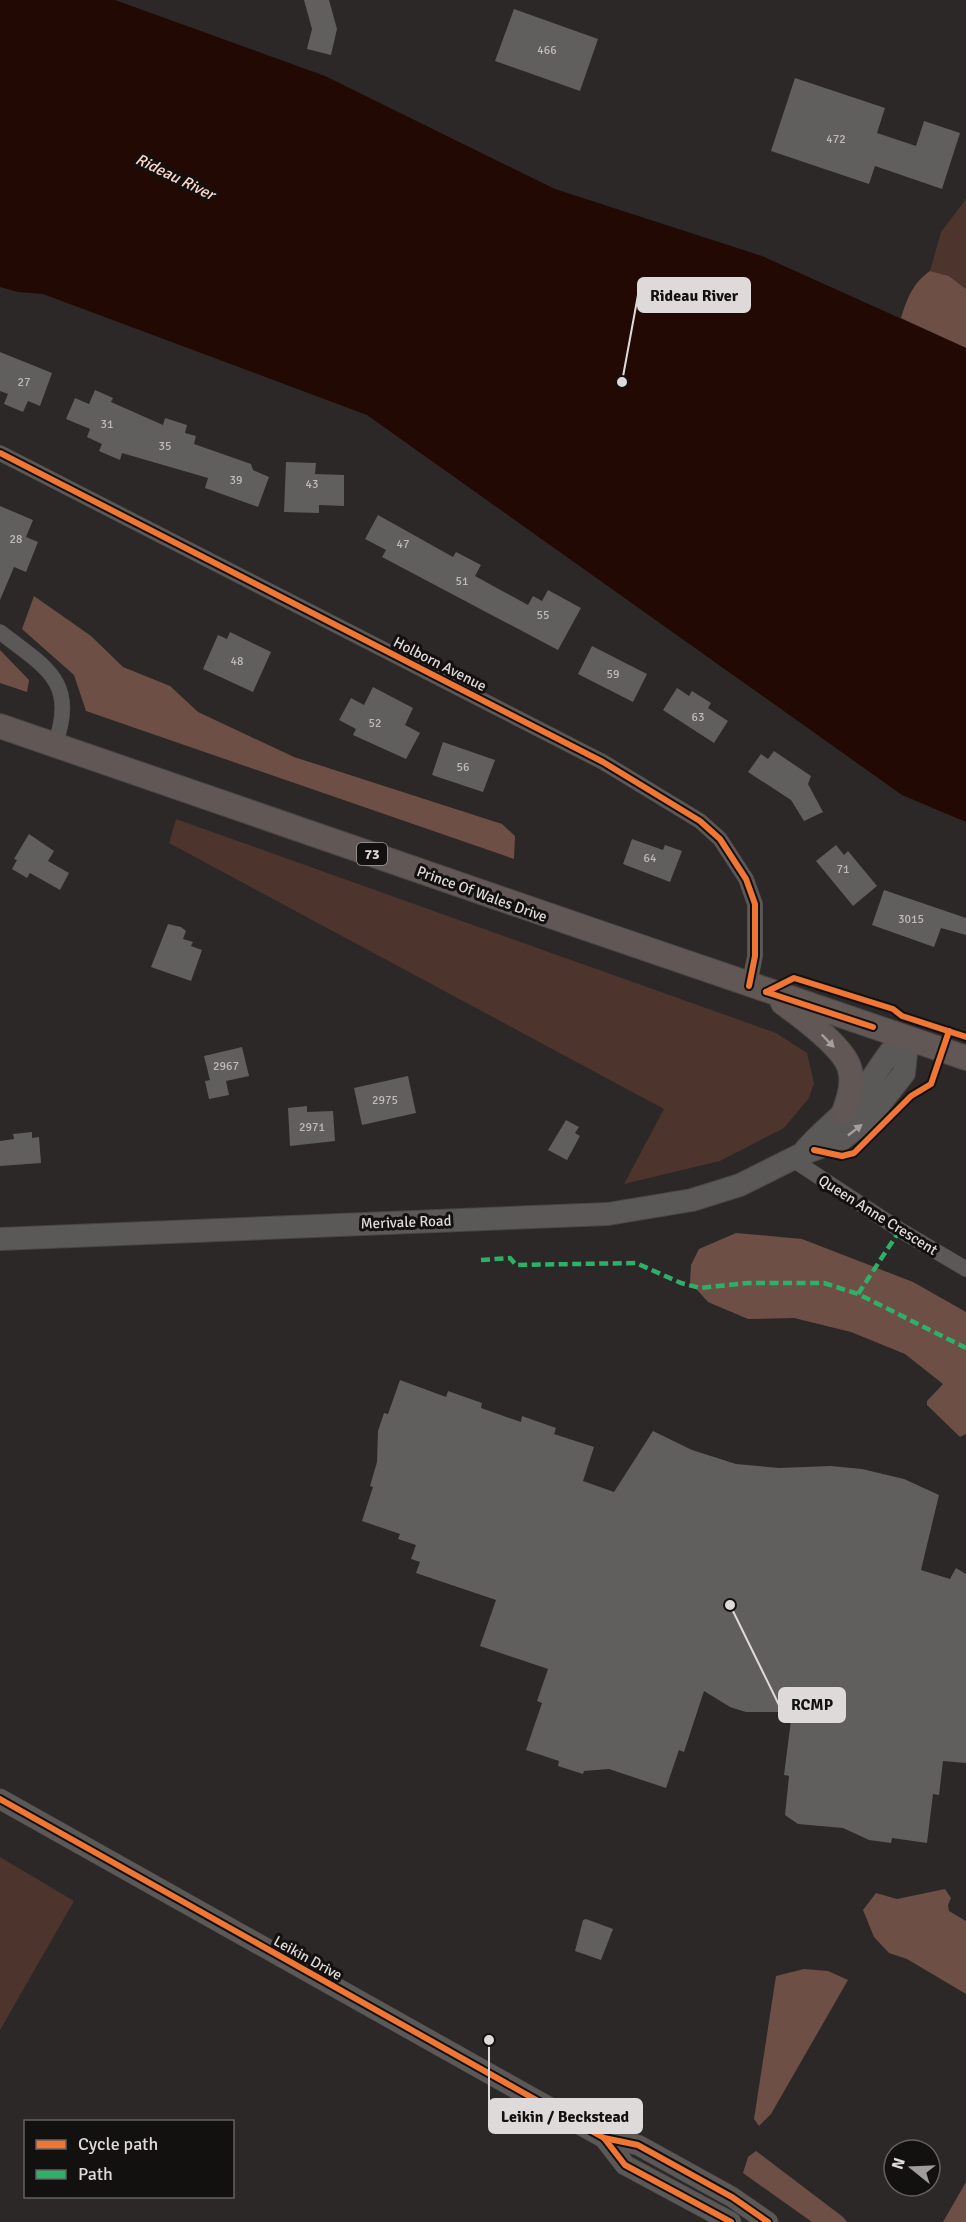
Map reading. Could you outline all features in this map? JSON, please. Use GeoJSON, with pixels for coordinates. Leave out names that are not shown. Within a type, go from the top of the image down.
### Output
{"type":"FeatureCollection","features":[{"type":"Feature","properties":{"kind":"main road","name":"Prince Of Wales Drive"},"geometry":{"type":"LineString","coordinates":[[0,726],[758,989],[966,1058]]}},
{"type":"Feature","properties":{"kind":"main road"},"geometry":{"type":"LineString","coordinates":[[758,989],[798,1014],[848,1063],[851,1076],[850,1092],[844,1112]]}},
{"type":"Feature","properties":{"kind":"main road","name":"Merivale Road"},"geometry":{"type":"LineString","coordinates":[[797,1157],[822,1130],[844,1112],[903,1037]]}},
{"type":"Feature","properties":{"kind":"main road","name":"Merivale Road"},"geometry":{"type":"LineString","coordinates":[[0,1239],[608,1214],[692,1200],[740,1185],[852,1133],[883,1102],[903,1073],[906,1053],[903,1037]]}},
{"type":"Feature","properties":{"kind":"street","name":"Holborn Avenue"},"geometry":{"type":"LineString","coordinates":[[0,453],[592,757],[700,821],[720,839],[736,863],[746,879],[755,904],[755,956],[758,989]]}},
{"type":"Feature","properties":{"kind":"street"},"geometry":{"type":"LineString","coordinates":[[0,632],[47,668],[60,691],[64,705],[63,722],[55,744]]}},
{"type":"Feature","properties":{"kind":"street","name":"Queen Anne Crescent"},"geometry":{"type":"LineString","coordinates":[[797,1157],[900,1230],[966,1269]]}},
{"type":"Feature","properties":{"kind":"street","name":"Leikin Drive"},"geometry":{"type":"LineString","coordinates":[[0,1799],[604,2138],[638,2145],[732,2198],[768,2222]]}},
{"type":"Feature","properties":{"kind":"street","name":"Leikin Drive"},"geometry":{"type":"LineString","coordinates":[[604,2138],[625,2164],[731,2222]]}},
{"type":"Feature","properties":{"kind":"shaded area"},"geometry":{"type":"Polygon","coordinates":[[[966,199],[966,289],[949,276],[930,271],[941,232],[966,199]]]}},
{"type":"Feature","properties":{"kind":"shaded area"},"geometry":{"type":"Polygon","coordinates":[[[930,271],[949,276],[966,289],[966,348],[901,318],[911,292],[930,271]]]}},
{"type":"Feature","properties":{"kind":"shaded area"},"geometry":{"type":"Polygon","coordinates":[[[34,596],[91,636],[123,667],[170,686],[198,712],[294,757],[502,824],[515,836],[514,859],[86,711],[74,675],[22,629],[34,596]]]}},
{"type":"Feature","properties":{"kind":"shaded area"},"geometry":{"type":"Polygon","coordinates":[[[0,650],[29,680],[27,692],[0,683],[0,650]]]}},
{"type":"Feature","properties":{"kind":"shaded area"},"geometry":{"type":"Polygon","coordinates":[[[176,819],[776,1033],[807,1053],[814,1083],[809,1098],[784,1128],[720,1161],[624,1184],[664,1109],[169,843],[176,819]]]}},
{"type":"Feature","properties":{"kind":"shaded area"},"geometry":{"type":"Polygon","coordinates":[[[736,1233],[802,1239],[913,1282],[966,1312],[966,1434],[960,1437],[927,1405],[927,1401],[943,1384],[905,1354],[851,1332],[794,1318],[748,1319],[708,1302],[690,1282],[691,1265],[699,1249],[736,1233]]]}},
{"type":"Feature","properties":{"kind":"shaded area"},"geometry":{"type":"Polygon","coordinates":[[[0,1857],[74,1901],[0,2030],[0,1857]]]}},
{"type":"Feature","properties":{"kind":"shaded area"},"geometry":{"type":"Polygon","coordinates":[[[945,1889],[951,1898],[948,1905],[949,1911],[966,1921],[966,1994],[907,1959],[889,1953],[874,1937],[863,1910],[876,1893],[897,1899],[945,1889]]]}},
{"type":"Feature","properties":{"kind":"shaded area"},"geometry":{"type":"Polygon","coordinates":[[[804,1969],[828,1971],[848,1980],[771,2114],[759,2126],[754,2119],[776,1976],[804,1969]]]}},
{"type":"Feature","properties":{"kind":"shaded area"},"geometry":{"type":"Polygon","coordinates":[[[756,2151],[847,2222],[812,2222],[743,2173],[748,2157],[756,2151]]]}},
{"type":"Feature","properties":{"kind":"shaded area"},"geometry":{"type":"Polygon","coordinates":[[[966,2182],[966,2222],[943,2222],[966,2182]]]}},
{"type":"Feature","properties":{"kind":"water","name":"Rideau River"},"geometry":{"type":"Polygon","coordinates":[[[0,0],[115,0],[325,76],[555,189],[762,256],[966,348],[966,822],[902,795],[367,415],[43,294],[18,292],[0,287],[0,0]]]}},
{"type":"Feature","properties":{"kind":"building"},"geometry":{"type":"Polygon","coordinates":[[[304,0],[329,0],[337,29],[331,55],[307,49],[312,29],[304,0]]]}},
{"type":"Feature","properties":{"kind":"building"},"geometry":{"type":"Polygon","coordinates":[[[514,9],[598,39],[580,91],[495,61],[514,9]]]}},
{"type":"Feature","properties":{"kind":"building"},"geometry":{"type":"Polygon","coordinates":[[[795,78],[885,108],[877,133],[916,146],[924,121],[960,133],[942,189],[875,166],[869,184],[771,151],[795,78]]]}},
{"type":"Feature","properties":{"kind":"building"},"geometry":{"type":"Polygon","coordinates":[[[0,352],[52,373],[40,406],[28,401],[23,412],[4,404],[8,394],[0,391],[0,352]]]}},
{"type":"Feature","properties":{"kind":"building"},"geometry":{"type":"Polygon","coordinates":[[[95,390],[113,398],[111,402],[163,425],[165,418],[187,425],[185,433],[196,436],[194,444],[251,464],[253,470],[269,477],[258,507],[205,488],[208,478],[122,453],[120,460],[99,451],[102,444],[87,437],[90,429],[66,419],[75,398],[89,404],[95,390]]]}},
{"type":"Feature","properties":{"kind":"building"},"geometry":{"type":"Polygon","coordinates":[[[286,462],[316,463],[315,474],[344,475],[344,506],[319,505],[319,513],[284,512],[286,462]]]}},
{"type":"Feature","properties":{"kind":"building"},"geometry":{"type":"Polygon","coordinates":[[[0,506],[33,520],[26,537],[38,542],[26,572],[14,567],[0,600],[0,506]]]}},
{"type":"Feature","properties":{"kind":"building"},"geometry":{"type":"Polygon","coordinates":[[[378,515],[453,557],[456,552],[481,565],[475,576],[528,605],[533,596],[542,601],[548,590],[581,608],[558,650],[382,557],[386,550],[365,539],[378,515]]]}},
{"type":"Feature","properties":{"kind":"building"},"geometry":{"type":"Polygon","coordinates":[[[230,632],[271,652],[253,692],[203,669],[218,635],[227,639],[230,632]]]}},
{"type":"Feature","properties":{"kind":"building"},"geometry":{"type":"Polygon","coordinates":[[[592,646],[647,674],[633,702],[578,674],[592,646]]]}},
{"type":"Feature","properties":{"kind":"building"},"geometry":{"type":"Polygon","coordinates":[[[373,687],[413,708],[405,725],[420,733],[406,759],[353,735],[356,729],[339,720],[351,698],[364,705],[373,687]]]}},
{"type":"Feature","properties":{"kind":"building"},"geometry":{"type":"Polygon","coordinates":[[[677,688],[689,696],[692,691],[711,703],[708,708],[728,721],[714,743],[663,710],[677,688]]]}},
{"type":"Feature","properties":{"kind":"building"},"geometry":{"type":"Polygon","coordinates":[[[443,742],[495,760],[483,792],[432,775],[443,742]]]}},
{"type":"Feature","properties":{"kind":"building"},"geometry":{"type":"Polygon","coordinates":[[[774,751],[811,776],[808,784],[823,812],[804,821],[791,800],[748,772],[761,754],[768,759],[774,751]]]}},
{"type":"Feature","properties":{"kind":"building"},"geometry":{"type":"Polygon","coordinates":[[[29,834],[54,851],[48,861],[69,873],[60,890],[30,873],[27,878],[12,869],[17,860],[14,859],[29,834]]]}},
{"type":"Feature","properties":{"kind":"building"},"geometry":{"type":"Polygon","coordinates":[[[632,839],[663,850],[665,845],[682,851],[670,882],[623,864],[632,839]]]}},
{"type":"Feature","properties":{"kind":"building"},"geometry":{"type":"Polygon","coordinates":[[[836,845],[844,855],[848,851],[877,886],[853,906],[816,861],[836,845]]]}},
{"type":"Feature","properties":{"kind":"building"},"geometry":{"type":"Polygon","coordinates":[[[884,890],[966,918],[966,935],[941,928],[934,947],[872,925],[884,890]]]}},
{"type":"Feature","properties":{"kind":"building"},"geometry":{"type":"Polygon","coordinates":[[[168,924],[181,927],[186,931],[183,939],[193,942],[191,946],[202,950],[191,981],[151,967],[168,924]]]}},
{"type":"Feature","properties":{"kind":"building"},"geometry":{"type":"Polygon","coordinates":[[[242,1047],[249,1076],[226,1081],[229,1095],[209,1099],[205,1081],[210,1080],[204,1056],[242,1047]]]}},
{"type":"Feature","properties":{"kind":"building"},"geometry":{"type":"Polygon","coordinates":[[[408,1076],[416,1113],[362,1125],[354,1088],[408,1076]]]}},
{"type":"Feature","properties":{"kind":"building"},"geometry":{"type":"Polygon","coordinates":[[[307,1106],[307,1112],[333,1111],[335,1141],[290,1146],[288,1108],[307,1106]]]}},
{"type":"Feature","properties":{"kind":"building"},"geometry":{"type":"Polygon","coordinates":[[[566,1120],[579,1127],[575,1133],[580,1136],[567,1160],[548,1150],[566,1120]]]}},
{"type":"Feature","properties":{"kind":"building"},"geometry":{"type":"Polygon","coordinates":[[[32,1132],[32,1138],[39,1137],[41,1163],[0,1166],[0,1141],[14,1139],[13,1134],[32,1132]]]}},
{"type":"Feature","properties":{"kind":"building"},"geometry":{"type":"Polygon","coordinates":[[[400,1380],[446,1397],[448,1391],[482,1403],[481,1408],[521,1422],[522,1416],[556,1428],[554,1434],[594,1447],[583,1481],[614,1492],[653,1431],[692,1450],[736,1464],[779,1468],[831,1466],[862,1469],[904,1479],[939,1495],[921,1570],[950,1579],[956,1568],[966,1574],[966,1763],[943,1761],[939,1795],[933,1794],[927,1843],[892,1838],[891,1843],[869,1840],[843,1828],[798,1824],[785,1815],[789,1776],[784,1775],[792,1712],[746,1712],[730,1707],[704,1691],[684,1752],[679,1750],[666,1788],[609,1769],[584,1771],[583,1774],[558,1766],[559,1761],[526,1750],[542,1703],[537,1701],[548,1669],[480,1646],[496,1600],[416,1573],[420,1562],[411,1559],[416,1545],[398,1539],[400,1534],[362,1521],[373,1487],[370,1486],[377,1462],[378,1431],[384,1413],[388,1414],[400,1380]]]}},
{"type":"Feature","properties":{"kind":"building"},"geometry":{"type":"Polygon","coordinates":[[[586,1919],[613,1929],[601,1960],[575,1951],[583,1920],[586,1919]]]}},
{"type":"Feature","properties":{"kind":"marked path"},"geometry":{"type":"LineString","coordinates":[[900,1230],[858,1294],[966,1348]]}},
{"type":"Feature","properties":{"kind":"marked path"},"geometry":{"type":"LineString","coordinates":[[481,1260],[510,1258],[516,1265],[636,1263],[681,1283],[700,1288],[748,1283],[824,1283],[858,1294]]}},
{"type":"Feature","properties":{"kind":"cycle path"},"geometry":{"type":"LineString","coordinates":[[0,453],[603,762],[700,821],[720,839],[746,879],[755,904],[755,956],[749,986]]}},
{"type":"Feature","properties":{"kind":"cycle path"},"geometry":{"type":"LineString","coordinates":[[766,992],[794,978],[893,1009],[902,1016],[966,1037]]}},
{"type":"Feature","properties":{"kind":"cycle path"},"geometry":{"type":"LineString","coordinates":[[766,992],[873,1027]]}},
{"type":"Feature","properties":{"kind":"cycle path"},"geometry":{"type":"LineString","coordinates":[[814,1150],[842,1156],[854,1153],[911,1096],[931,1084],[949,1031]]}},
{"type":"Feature","properties":{"kind":"cycle path"},"geometry":{"type":"LineString","coordinates":[[0,1799],[604,2138],[638,2145],[732,2197],[768,2222]]}},
{"type":"Feature","properties":{"kind":"cycle path"},"geometry":{"type":"LineString","coordinates":[[604,2138],[625,2165],[731,2222]]}},
{"type":"Feature","properties":{"kind":"place","name":"Rideau River"},"geometry":{"type":"Point","coordinates":[622,382]}},
{"type":"Feature","properties":{"kind":"place","name":"RCMP"},"geometry":{"type":"Point","coordinates":[730,1605]}},
{"type":"Feature","properties":{"kind":"place","name":"Leikin / Beckstead"},"geometry":{"type":"Point","coordinates":[489,2040]}}]}
